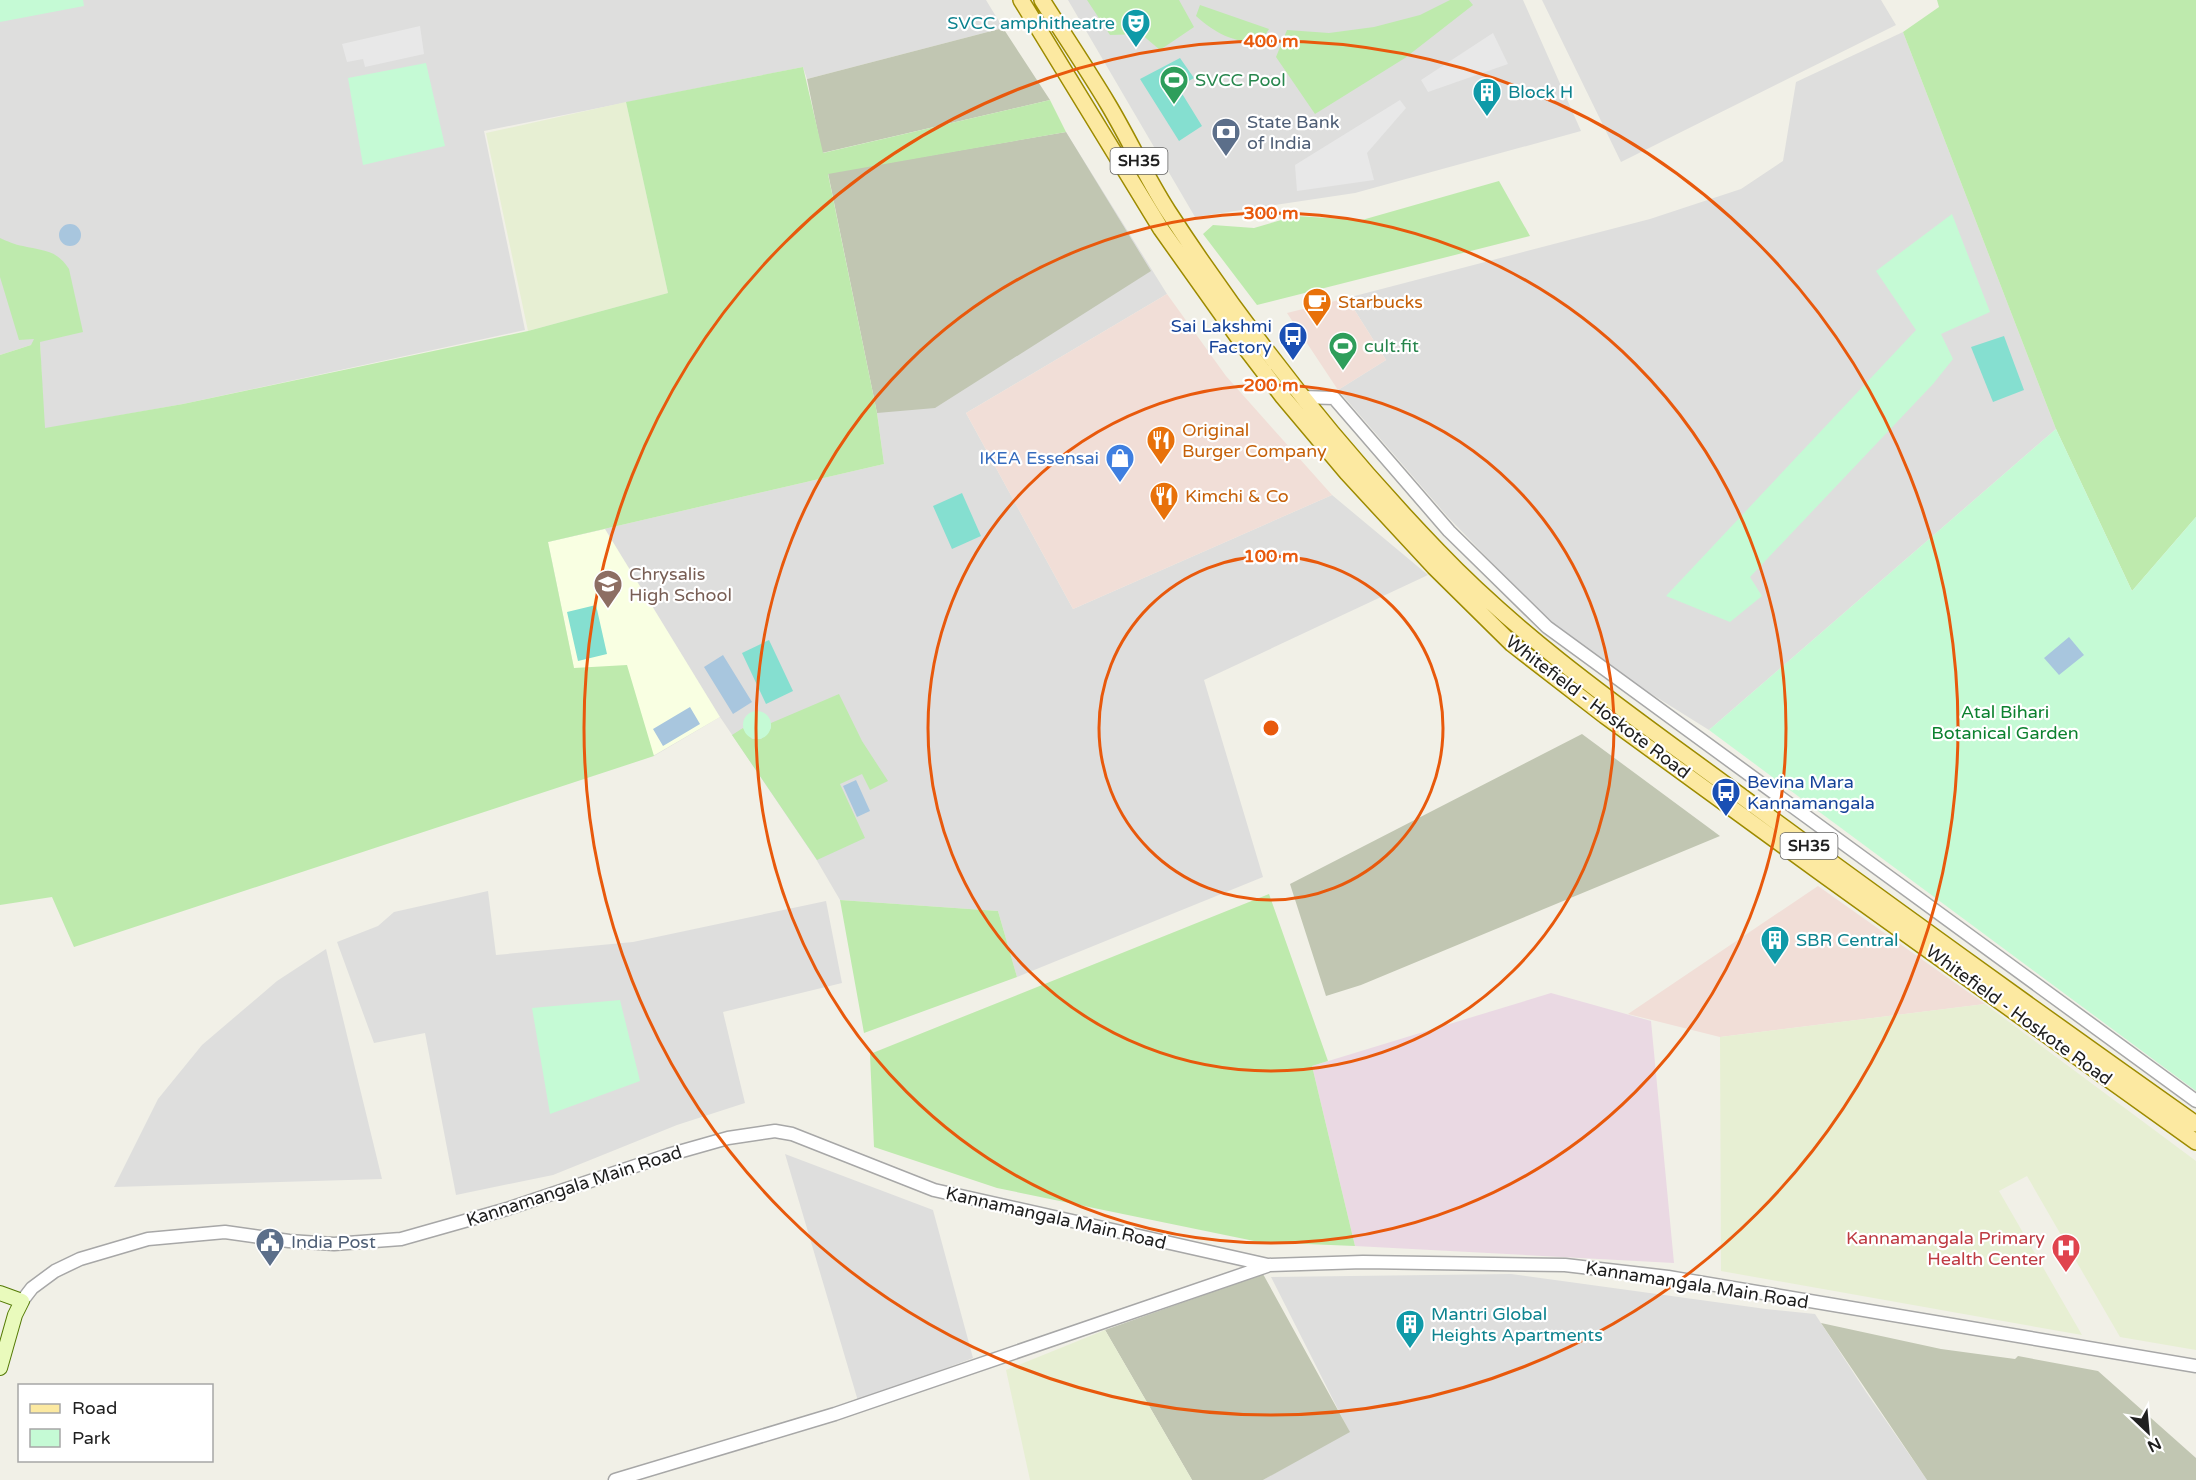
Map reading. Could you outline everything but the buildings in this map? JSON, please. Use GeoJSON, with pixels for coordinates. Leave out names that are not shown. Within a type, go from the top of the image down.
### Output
{"type":"FeatureCollection","features":[{"type":"Feature","properties":{"kind":"main road","name":"Whitefield - Hoskote Road"},"geometry":{"type":"LineString","coordinates":[[1021,0],[1161,229],[1247,350],[1283,397],[1347,472],[1434,567],[1512,644],[1605,716],[2196,1142]]}},
{"type":"Feature","properties":{"kind":"main road","name":"Whitefield - Hoskote Road"},"geometry":{"type":"LineString","coordinates":[[1042,0],[1107,103],[1169,212],[1233,304],[1302,397],[1358,463],[1477,591],[1523,632],[1606,697],[1832,863],[2196,1124]]}},
{"type":"Feature","properties":{"kind":"main road"},"geometry":{"type":"LineString","coordinates":[[1088,111],[1107,103]]}},
{"type":"Feature","properties":{"kind":"main road"},"geometry":{"type":"LineString","coordinates":[[0,1293],[22,1301]]}},
{"type":"Feature","properties":{"kind":"main road","name":"Kannamangala Main Road"},"geometry":{"type":"LineString","coordinates":[[0,1368],[15,1315],[22,1301]]}},
{"type":"Feature","properties":{"kind":"street"},"geometry":{"type":"LineString","coordinates":[[1302,397],[1334,398],[1449,531],[1547,627],[2196,1101]]}},
{"type":"Feature","properties":{"kind":"street","name":"Kannamangala Main Road"},"geometry":{"type":"LineString","coordinates":[[22,1301],[32,1288],[55,1271],[80,1258],[148,1239],[225,1232],[290,1241],[334,1244],[401,1239],[507,1209],[668,1155],[750,1133],[775,1131],[792,1134],[934,1191],[1268,1265],[1348,1262],[1565,1265],[1668,1277],[2196,1366]]}},
{"type":"Feature","properties":{"kind":"street"},"geometry":{"type":"LineString","coordinates":[[615,1480],[835,1414],[1268,1265]]}},
{"type":"Feature","properties":{"kind":"shaded area"},"geometry":{"type":"Polygon","coordinates":[[[0,0],[986,0],[1003,28],[807,79],[803,67],[484,131],[525,330],[183,404],[44,429],[40,342],[0,355],[0,0]]]}},
{"type":"Feature","properties":{"kind":"shaded area"},"geometry":{"type":"Polygon","coordinates":[[[1068,0],[1523,0],[1581,131],[1355,193],[1195,217],[1068,0]]]}},
{"type":"Feature","properties":{"kind":"shaded area"},"geometry":{"type":"Polygon","coordinates":[[[1542,0],[1881,0],[1896,25],[1621,162],[1542,0]]]}},
{"type":"Feature","properties":{"kind":"shaded area"},"geometry":{"type":"Polygon","coordinates":[[[420,26],[424,54],[365,67],[363,59],[347,62],[342,44],[420,26]]]}},
{"type":"Feature","properties":{"kind":"shaded area"},"geometry":{"type":"Polygon","coordinates":[[[1003,28],[1050,100],[822,153],[807,79],[1003,28]]]}},
{"type":"Feature","properties":{"kind":"shaded area"},"geometry":{"type":"Polygon","coordinates":[[[1903,32],[2056,429],[1709,730],[1568,642],[1447,516],[1338,390],[1386,360],[1347,298],[1650,219],[1741,189],[1783,161],[1796,82],[1903,32]]]}},
{"type":"Feature","properties":{"kind":"shaded area"},"geometry":{"type":"Polygon","coordinates":[[[1493,33],[1508,64],[1428,92],[1421,80],[1493,33]]]}},
{"type":"Feature","properties":{"kind":"shaded area","name":"SVCC Pool"},"geometry":{"type":"Polygon","coordinates":[[[1180,58],[1194,78],[1178,87],[1202,126],[1179,141],[1140,79],[1180,58]]]}},
{"type":"Feature","properties":{"kind":"shaded area"},"geometry":{"type":"Polygon","coordinates":[[[1400,100],[1406,108],[1367,153],[1374,180],[1297,191],[1295,165],[1400,100]]]}},
{"type":"Feature","properties":{"kind":"shaded area"},"geometry":{"type":"Polygon","coordinates":[[[626,102],[668,293],[528,331],[486,133],[626,102]]]}},
{"type":"Feature","properties":{"kind":"shaded area"},"geometry":{"type":"Polygon","coordinates":[[[1066,132],[1167,294],[966,413],[1073,609],[1332,495],[1428,575],[1204,680],[1263,877],[1017,977],[998,911],[840,900],[816,859],[720,717],[654,756],[627,665],[574,669],[548,542],[884,464],[877,413],[1066,132]]]}},
{"type":"Feature","properties":{"kind":"shaded area"},"geometry":{"type":"Polygon","coordinates":[[[1066,132],[1151,271],[935,408],[877,413],[828,173],[1066,132]]]}},
{"type":"Feature","properties":{"kind":"shaded area"},"geometry":{"type":"Polygon","coordinates":[[[70,224],[78,227],[81,235],[78,243],[70,246],[62,243],[59,235],[62,227],[70,224]]]}},
{"type":"Feature","properties":{"kind":"shaded area"},"geometry":{"type":"Polygon","coordinates":[[[1167,294],[1226,376],[1332,495],[1073,609],[966,413],[1167,294]]]}},
{"type":"Feature","properties":{"kind":"shaded area"},"geometry":{"type":"Polygon","coordinates":[[[1347,298],[1386,360],[1338,390],[1287,313],[1347,298]]]}},
{"type":"Feature","properties":{"kind":"shaded area"},"geometry":{"type":"Polygon","coordinates":[[[2004,336],[2024,390],[1993,402],[1971,347],[2004,336]]]}},
{"type":"Feature","properties":{"kind":"shaded area"},"geometry":{"type":"Polygon","coordinates":[[[962,493],[981,536],[952,549],[933,506],[962,493]]]}},
{"type":"Feature","properties":{"kind":"shaded area","name":"Chrysalis High School"},"geometry":{"type":"Polygon","coordinates":[[[605,529],[720,717],[653,756],[574,669],[548,542],[605,529]]]}},
{"type":"Feature","properties":{"kind":"shaded area"},"geometry":{"type":"Polygon","coordinates":[[[596,605],[607,654],[578,661],[567,612],[596,605]]]}},
{"type":"Feature","properties":{"kind":"shaded area"},"geometry":{"type":"Polygon","coordinates":[[[2069,637],[2084,655],[2059,675],[2044,658],[2069,637]]]}},
{"type":"Feature","properties":{"kind":"shaded area"},"geometry":{"type":"Polygon","coordinates":[[[769,640],[793,691],[766,704],[742,653],[769,640]]]}},
{"type":"Feature","properties":{"kind":"shaded area"},"geometry":{"type":"Polygon","coordinates":[[[723,655],[752,702],[733,714],[704,667],[723,655]]]}},
{"type":"Feature","properties":{"kind":"shaded area"},"geometry":{"type":"Polygon","coordinates":[[[690,707],[700,724],[663,746],[653,729],[690,707]]]}},
{"type":"Feature","properties":{"kind":"shaded area"},"geometry":{"type":"Polygon","coordinates":[[[1582,734],[1720,836],[1361,985],[1326,996],[1290,884],[1582,734]]]}},
{"type":"Feature","properties":{"kind":"shaded area"},"geometry":{"type":"Polygon","coordinates":[[[856,780],[870,811],[857,817],[843,786],[856,780]]]}},
{"type":"Feature","properties":{"kind":"shaded area"},"geometry":{"type":"Polygon","coordinates":[[[1818,886],[1985,1004],[1720,1037],[1628,1014],[1818,886]]]}},
{"type":"Feature","properties":{"kind":"shaded area"},"geometry":{"type":"Polygon","coordinates":[[[488,891],[496,955],[633,942],[826,901],[842,983],[723,1012],[745,1103],[677,1125],[553,1175],[456,1195],[425,1033],[374,1043],[337,942],[378,926],[394,912],[488,891]]]}},
{"type":"Feature","properties":{"kind":"shaded area"},"geometry":{"type":"Polygon","coordinates":[[[326,949],[382,1179],[114,1187],[158,1099],[202,1045],[277,981],[326,949]]]}},
{"type":"Feature","properties":{"kind":"shaded area"},"geometry":{"type":"Polygon","coordinates":[[[1551,993],[1651,1021],[1674,1263],[1355,1246],[1312,1066],[1551,993]]]}},
{"type":"Feature","properties":{"kind":"shaded area"},"geometry":{"type":"Polygon","coordinates":[[[1985,1004],[2196,1161],[2196,1350],[2120,1337],[2027,1176],[1999,1191],[2082,1335],[1721,1271],[1720,1037],[1985,1004]]]}},
{"type":"Feature","properties":{"kind":"shaded area"},"geometry":{"type":"Polygon","coordinates":[[[785,1154],[933,1210],[973,1358],[858,1401],[785,1154]]]}},
{"type":"Feature","properties":{"kind":"shaded area"},"geometry":{"type":"Polygon","coordinates":[[[1263,1274],[1350,1432],[1263,1480],[1192,1480],[1105,1330],[1263,1274]]]}},
{"type":"Feature","properties":{"kind":"shaded area"},"geometry":{"type":"Polygon","coordinates":[[[1511,1274],[1815,1314],[1927,1480],[1263,1480],[1349,1431],[1271,1277],[1511,1274]]]}},
{"type":"Feature","properties":{"kind":"shaded area"},"geometry":{"type":"Polygon","coordinates":[[[1821,1323],[1941,1349],[2015,1359],[2018,1356],[2098,1371],[2196,1458],[2196,1480],[1927,1480],[1821,1323]]]}},
{"type":"Feature","properties":{"kind":"shaded area"},"geometry":{"type":"Polygon","coordinates":[[[1105,1330],[1192,1480],[1030,1480],[1006,1370],[1105,1330]]]}},
{"type":"Feature","properties":{"kind":"green space"},"geometry":{"type":"Polygon","coordinates":[[[0,0],[83,0],[84,6],[0,22],[0,0]]]}},
{"type":"Feature","properties":{"kind":"green space"},"geometry":{"type":"Polygon","coordinates":[[[1087,0],[1179,0],[1194,27],[1160,50],[1141,34],[1110,35],[1087,0]]]}},
{"type":"Feature","properties":{"kind":"green space"},"geometry":{"type":"Polygon","coordinates":[[[1450,0],[1469,0],[1473,5],[1405,58],[1315,114],[1276,57],[1287,30],[1329,33],[1374,27],[1420,15],[1450,0]]]}},
{"type":"Feature","properties":{"kind":"green space"},"geometry":{"type":"Polygon","coordinates":[[[1937,0],[2196,0],[2196,517],[2132,591],[2056,429],[1903,32],[1939,7],[1937,0]]]}},
{"type":"Feature","properties":{"kind":"green space"},"geometry":{"type":"Polygon","coordinates":[[[1200,5],[1269,29],[1260,44],[1233,39],[1210,28],[1196,16],[1200,5]]]}},
{"type":"Feature","properties":{"kind":"green space"},"geometry":{"type":"Polygon","coordinates":[[[426,63],[445,146],[363,165],[348,78],[426,63]]]}},
{"type":"Feature","properties":{"kind":"green space"},"geometry":{"type":"Polygon","coordinates":[[[803,67],[823,153],[1050,100],[1066,132],[828,174],[877,413],[884,464],[548,542],[574,668],[627,665],[654,756],[74,947],[52,897],[0,905],[0,355],[31,345],[34,339],[19,340],[0,277],[0,238],[17,245],[54,254],[69,269],[83,332],[40,342],[45,428],[183,404],[528,331],[668,293],[626,102],[803,67]]]}},
{"type":"Feature","properties":{"kind":"green space"},"geometry":{"type":"Polygon","coordinates":[[[1499,181],[1530,236],[1257,305],[1203,234],[1213,225],[1254,228],[1295,216],[1362,220],[1499,181]]]}},
{"type":"Feature","properties":{"kind":"green space"},"geometry":{"type":"Polygon","coordinates":[[[1952,214],[1990,312],[1941,334],[1953,359],[1933,384],[1750,577],[1762,596],[1730,622],[1666,596],[1916,330],[1876,271],[1952,214]]]}},
{"type":"Feature","properties":{"kind":"green space","name":"Atal Bihari Botanical Garden"},"geometry":{"type":"Polygon","coordinates":[[[2056,429],[2132,591],[2196,517],[2196,1091],[1709,730],[2056,429]]]}},
{"type":"Feature","properties":{"kind":"green space"},"geometry":{"type":"Polygon","coordinates":[[[839,694],[862,741],[888,781],[870,790],[862,774],[840,784],[865,838],[817,860],[732,735],[743,728],[752,739],[761,739],[771,728],[771,723],[839,694]]]}},
{"type":"Feature","properties":{"kind":"green space"},"geometry":{"type":"Polygon","coordinates":[[[757,711],[767,715],[771,725],[767,735],[757,739],[747,735],[743,725],[747,715],[757,711]]]}},
{"type":"Feature","properties":{"kind":"green space"},"geometry":{"type":"Polygon","coordinates":[[[1269,894],[1328,1061],[1312,1066],[1355,1246],[1259,1242],[997,1188],[874,1147],[870,1054],[1269,894]]]}},
{"type":"Feature","properties":{"kind":"green space"},"geometry":{"type":"Polygon","coordinates":[[[840,900],[998,911],[1017,977],[864,1033],[840,900]]]}},
{"type":"Feature","properties":{"kind":"green space"},"geometry":{"type":"Polygon","coordinates":[[[620,1000],[640,1081],[550,1114],[532,1008],[620,1000]]]}},
{"type":"Feature","properties":{"kind":"place","name":"SVCC amphitheatre"},"geometry":{"type":"Point","coordinates":[1136,48]}},
{"type":"Feature","properties":{"kind":"place","name":"SVCC Pool"},"geometry":{"type":"Point","coordinates":[1174,106]}},
{"type":"Feature","properties":{"kind":"place","name":"Block H"},"geometry":{"type":"Point","coordinates":[1487,118]}},
{"type":"Feature","properties":{"kind":"place","name":"State Bank of India"},"geometry":{"type":"Point","coordinates":[1226,158]}},
{"type":"Feature","properties":{"kind":"place","name":"Starbucks"},"geometry":{"type":"Point","coordinates":[1317,328]}},
{"type":"Feature","properties":{"kind":"place","name":"Sai Lakshmi Factory"},"geometry":{"type":"Point","coordinates":[1293,362]}},
{"type":"Feature","properties":{"kind":"place","name":"cult.fit"},"geometry":{"type":"Point","coordinates":[1343,372]}},
{"type":"Feature","properties":{"kind":"place","name":"Original Burger Company"},"geometry":{"type":"Point","coordinates":[1161,466]}},
{"type":"Feature","properties":{"kind":"place","name":"IKEA Essensai"},"geometry":{"type":"Point","coordinates":[1120,484]}},
{"type":"Feature","properties":{"kind":"place","name":"Kimchi & Co"},"geometry":{"type":"Point","coordinates":[1164,522]}},
{"type":"Feature","properties":{"kind":"place","name":"Chrysalis High School"},"geometry":{"type":"Point","coordinates":[608,610]}},
{"type":"Feature","properties":{"kind":"place","name":"Bevina Mara Kannamangala"},"geometry":{"type":"Point","coordinates":[1726,818]}},
{"type":"Feature","properties":{"kind":"place","name":"SBR Central"},"geometry":{"type":"Point","coordinates":[1775,966]}},
{"type":"Feature","properties":{"kind":"place","name":"India Post"},"geometry":{"type":"Point","coordinates":[270,1268]}},
{"type":"Feature","properties":{"kind":"place","name":"Kannamangala Primary Health Center"},"geometry":{"type":"Point","coordinates":[2066,1274]}},
{"type":"Feature","properties":{"kind":"place","name":"Mantri Global Heights Apartments"},"geometry":{"type":"Point","coordinates":[1410,1350]}}]}
